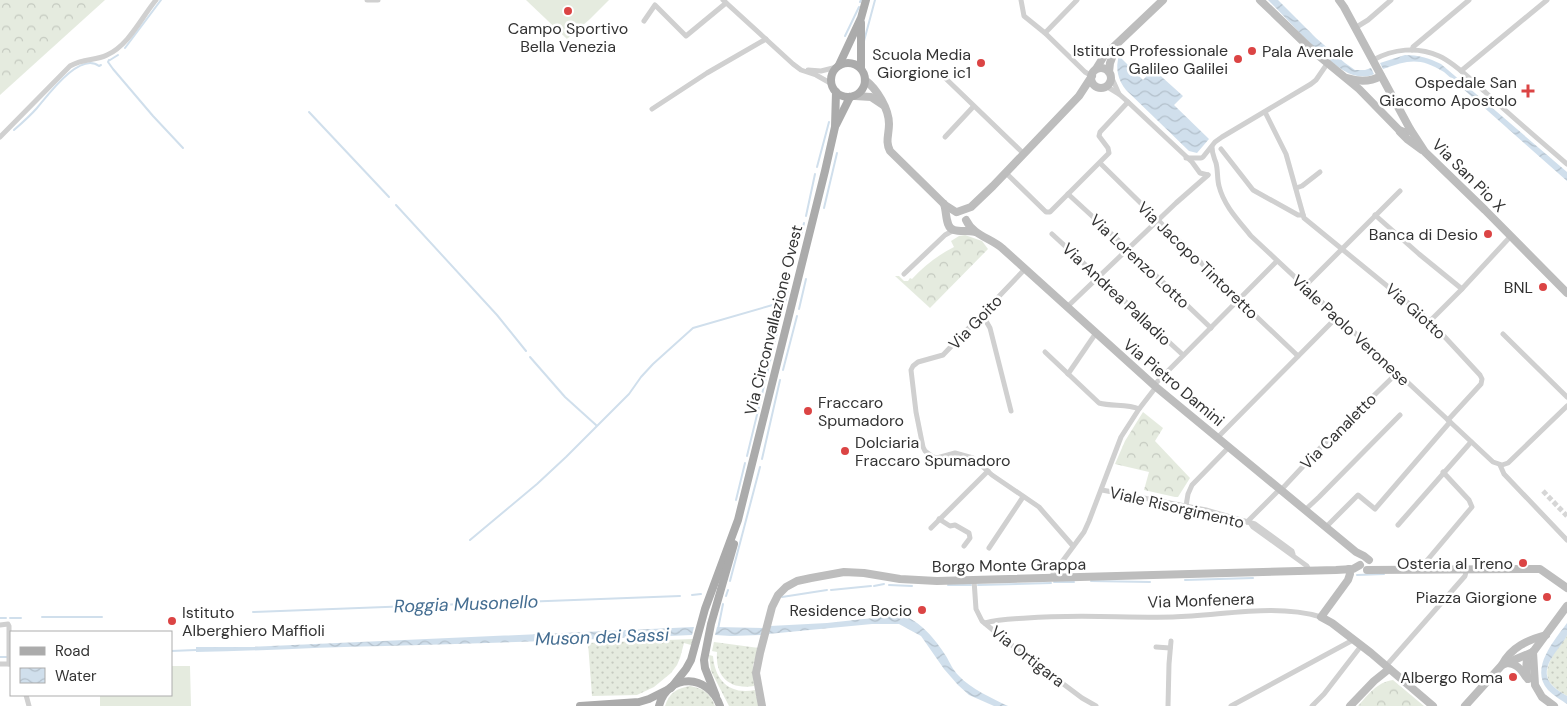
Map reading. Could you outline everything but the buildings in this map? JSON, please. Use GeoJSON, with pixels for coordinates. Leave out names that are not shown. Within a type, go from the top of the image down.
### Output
{"type":"FeatureCollection","features":[{"type":"Feature","properties":{"kind":"main road","name":"Via Circonvallazione Ovest"},"geometry":{"type":"LineString","coordinates":[[835,127],[852,96],[864,88],[866,80],[860,68],[862,18],[866,0]]}},
{"type":"Feature","properties":{"kind":"main road","name":"Via Circonvallazione Ovest"},"geometry":{"type":"LineString","coordinates":[[718,700],[705,668],[704,660],[707,641],[731,554],[835,127],[832,75],[862,18]]}},
{"type":"Feature","properties":{"kind":"main road"},"geometry":{"type":"LineString","coordinates":[[838,66],[850,62],[860,68]]}},
{"type":"Feature","properties":{"kind":"main road"},"geometry":{"type":"LineString","coordinates":[[834,88],[845,97],[852,96]]}},
{"type":"Feature","properties":{"kind":"main road","name":"Via Circonvallazione Ovest"},"geometry":{"type":"LineString","coordinates":[[660,706],[662,698],[692,660],[708,601],[738,520]]}},
{"type":"Feature","properties":{"kind":"main road"},"geometry":{"type":"LineString","coordinates":[[580,706],[639,702],[682,682],[695,682],[707,687],[718,700]]}},
{"type":"Feature","properties":{"kind":"street"},"geometry":{"type":"LineString","coordinates":[[0,137],[70,66],[80,61],[105,57],[118,49],[127,40],[156,0]]}},
{"type":"Feature","properties":{"kind":"street"},"geometry":{"type":"LineString","coordinates":[[367,0],[378,0]]}},
{"type":"Feature","properties":{"kind":"street"},"geometry":{"type":"LineString","coordinates":[[1021,0],[1024,16],[1092,73],[1094,84],[1119,94],[1202,174],[1209,175],[1218,184]]}},
{"type":"Feature","properties":{"kind":"street"},"geometry":{"type":"LineString","coordinates":[[1045,33],[1077,0]]}},
{"type":"Feature","properties":{"kind":"street"},"geometry":{"type":"LineString","coordinates":[[952,227],[965,227],[971,207],[1079,96],[1101,60],[1163,0]]}},
{"type":"Feature","properties":{"kind":"street"},"geometry":{"type":"LineString","coordinates":[[1260,0],[1327,64],[1359,89],[1407,139],[1425,152]]}},
{"type":"Feature","properties":{"kind":"street"},"geometry":{"type":"LineString","coordinates":[[1355,28],[1368,20],[1391,0]]}},
{"type":"Feature","properties":{"kind":"street"},"geometry":{"type":"LineString","coordinates":[[1412,50],[1413,47],[1469,0]]}},
{"type":"Feature","properties":{"kind":"street"},"geometry":{"type":"LineString","coordinates":[[1461,71],[1547,0]]}},
{"type":"Feature","properties":{"kind":"street"},"geometry":{"type":"LineString","coordinates":[[644,21],[655,5],[686,36],[725,1],[798,68],[816,75],[834,88]]}},
{"type":"Feature","properties":{"kind":"street","name":"Via San Pio X"},"geometry":{"type":"LineString","coordinates":[[1342,2],[1410,129],[1425,152],[1567,293]]}},
{"type":"Feature","properties":{"kind":"street"},"geometry":{"type":"LineString","coordinates":[[652,109],[707,73],[766,39]]}},
{"type":"Feature","properties":{"kind":"street"},"geometry":{"type":"LineString","coordinates":[[1079,96],[1102,87],[1110,81],[1112,56],[1117,45]]}},
{"type":"Feature","properties":{"kind":"street"},"geometry":{"type":"LineString","coordinates":[[1347,78],[1364,81],[1374,80],[1377,68],[1388,54],[1412,50],[1440,56],[1461,71],[1567,164]]}},
{"type":"Feature","properties":{"kind":"street"},"geometry":{"type":"LineString","coordinates":[[1198,169],[1198,162],[1215,142],[1312,83],[1327,64]]}},
{"type":"Feature","properties":{"kind":"street"},"geometry":{"type":"LineString","coordinates":[[798,68],[816,71],[838,66]]}},
{"type":"Feature","properties":{"kind":"street"},"geometry":{"type":"LineString","coordinates":[[1092,73],[1102,68],[1110,74],[1119,94]]}},
{"type":"Feature","properties":{"kind":"street"},"geometry":{"type":"LineString","coordinates":[[941,74],[1023,154]]}},
{"type":"Feature","properties":{"kind":"street"},"geometry":{"type":"LineString","coordinates":[[866,80],[880,96],[888,120],[886,142],[890,151],[944,204],[963,214],[975,232]]}},
{"type":"Feature","properties":{"kind":"street"},"geometry":{"type":"LineString","coordinates":[[1359,89],[1360,84],[1364,81]]}},
{"type":"Feature","properties":{"kind":"street"},"geometry":{"type":"LineString","coordinates":[[852,96],[871,97],[883,105]]}},
{"type":"Feature","properties":{"kind":"street"},"geometry":{"type":"LineString","coordinates":[[1006,173],[1046,212],[1050,212],[1109,153],[1110,150],[1099,136],[1100,132],[1128,102]]}},
{"type":"Feature","properties":{"kind":"street"},"geometry":{"type":"LineString","coordinates":[[945,136],[973,106]]}},
{"type":"Feature","properties":{"kind":"street"},"geometry":{"type":"LineString","coordinates":[[1265,112],[1286,154],[1303,215]]}},
{"type":"Feature","properties":{"kind":"street"},"geometry":{"type":"LineString","coordinates":[[1399,130],[1406,133],[1410,129]]}},
{"type":"Feature","properties":{"kind":"street"},"geometry":{"type":"LineString","coordinates":[[1212,147],[1218,184]]}},
{"type":"Feature","properties":{"kind":"street","name":"Via Giotto"},"geometry":{"type":"LineString","coordinates":[[1221,149],[1253,190],[1298,215],[1303,215],[1305,219],[1430,321],[1468,361],[1482,379],[1481,384],[1449,421]]}},
{"type":"Feature","properties":{"kind":"street"},"geometry":{"type":"LineString","coordinates":[[1186,157],[1210,157],[1214,160]]}},
{"type":"Feature","properties":{"kind":"street","name":"Via Jacopo Tintoretto"},"geometry":{"type":"LineString","coordinates":[[1100,162],[1157,220],[1298,356]]}},
{"type":"Feature","properties":{"kind":"street"},"geometry":{"type":"LineString","coordinates":[[1067,307],[1157,220],[1209,175],[1214,173],[1216,169]]}},
{"type":"Feature","properties":{"kind":"street"},"geometry":{"type":"LineString","coordinates":[[1296,188],[1302,186],[1320,172]]}},
{"type":"Feature","properties":{"kind":"street","name":"Viale Paolo Veronese"},"geometry":{"type":"LineString","coordinates":[[1218,184],[1227,206],[1252,236],[1471,442],[1499,465],[1504,474],[1567,540]]}},
{"type":"Feature","properties":{"kind":"street"},"geometry":{"type":"LineString","coordinates":[[1305,286],[1400,191]]}},
{"type":"Feature","properties":{"kind":"street","name":"Via Lorenzo Lotto"},"geometry":{"type":"LineString","coordinates":[[1068,194],[1128,248],[1211,328]]}},
{"type":"Feature","properties":{"kind":"street"},"geometry":{"type":"LineString","coordinates":[[944,204],[952,227]]}},
{"type":"Feature","properties":{"kind":"street"},"geometry":{"type":"LineString","coordinates":[[904,274],[952,227],[951,214],[971,207]]}},
{"type":"Feature","properties":{"kind":"street"},"geometry":{"type":"LineString","coordinates":[[1375,215],[1462,289]]}},
{"type":"Feature","properties":{"kind":"street"},"geometry":{"type":"LineString","coordinates":[[952,227],[975,232]]}},
{"type":"Feature","properties":{"kind":"street","name":"Via Pietro Damini"},"geometry":{"type":"LineString","coordinates":[[975,232],[993,241],[1155,386],[1304,510],[1356,552],[1369,560]]}},
{"type":"Feature","properties":{"kind":"street","name":"Via Andrea Palladio"},"geometry":{"type":"LineString","coordinates":[[1052,234],[1183,355]]}},
{"type":"Feature","properties":{"kind":"street"},"geometry":{"type":"LineString","coordinates":[[1430,321],[1510,237]]}},
{"type":"Feature","properties":{"kind":"street"},"geometry":{"type":"LineString","coordinates":[[1052,577],[1086,526],[1102,490],[1118,444],[1138,409],[1155,386],[1183,355],[1278,261]]}},
{"type":"Feature","properties":{"kind":"street","name":"Via Goito"},"geometry":{"type":"LineString","coordinates":[[988,471],[969,456],[959,453],[937,458],[925,451],[916,412],[911,370],[918,362],[943,355],[1025,269]]}},
{"type":"Feature","properties":{"kind":"street"},"geometry":{"type":"LineString","coordinates":[[982,314],[990,328],[1011,411]]}},
{"type":"Feature","properties":{"kind":"street"},"geometry":{"type":"LineString","coordinates":[[1218,437],[1337,317]]}},
{"type":"Feature","properties":{"kind":"street"},"geometry":{"type":"LineString","coordinates":[[1068,374],[1096,333]]}},
{"type":"Feature","properties":{"kind":"street"},"geometry":{"type":"LineString","coordinates":[[1502,334],[1567,397]]}},
{"type":"Feature","properties":{"kind":"street"},"geometry":{"type":"LineString","coordinates":[[1045,352],[1099,403],[1108,406],[1133,406],[1138,409]]}},
{"type":"Feature","properties":{"kind":"street","name":"Via Canaletto"},"geometry":{"type":"LineString","coordinates":[[1250,523],[1322,446],[1397,373]]}},
{"type":"Feature","properties":{"kind":"street"},"geometry":{"type":"LineString","coordinates":[[1499,465],[1508,463],[1567,406]]}},
{"type":"Feature","properties":{"kind":"street"},"geometry":{"type":"LineString","coordinates":[[1304,510],[1400,415]]}},
{"type":"Feature","properties":{"kind":"street"},"geometry":{"type":"LineString","coordinates":[[1326,527],[1358,495],[1375,509],[1449,421]]}},
{"type":"Feature","properties":{"kind":"street"},"geometry":{"type":"LineString","coordinates":[[1398,525],[1471,442]]}},
{"type":"Feature","properties":{"kind":"street"},"geometry":{"type":"LineString","coordinates":[[1186,506],[1192,485],[1229,447]]}},
{"type":"Feature","properties":{"kind":"street"},"geometry":{"type":"LineString","coordinates":[[931,528],[988,471],[1039,507],[1073,546]]}},
{"type":"Feature","properties":{"kind":"street"},"geometry":{"type":"LineString","coordinates":[[1424,568],[1424,564],[1472,507],[1469,500],[1443,472]]}},
{"type":"Feature","properties":{"kind":"street","name":"Viale Risorgimento"},"geometry":{"type":"LineString","coordinates":[[1102,490],[1206,510],[1250,523],[1272,542],[1293,554],[1309,570]]}},
{"type":"Feature","properties":{"kind":"street"},"geometry":{"type":"LineString","coordinates":[[989,548],[1023,497]]}},
{"type":"Feature","properties":{"kind":"street"},"geometry":{"type":"LineString","coordinates":[[939,519],[950,526],[956,525],[969,533],[970,538],[964,546]]}},
{"type":"Feature","properties":{"kind":"street"},"geometry":{"type":"LineString","coordinates":[[1356,552],[1363,567],[1371,566],[1369,560]]}},
{"type":"Feature","properties":{"kind":"street","name":"Borgo Monte Grappa"},"geometry":{"type":"LineString","coordinates":[[1369,560],[1378,567],[1387,569]]}},
{"type":"Feature","properties":{"kind":"street","name":"Borgo Monte Grappa"},"geometry":{"type":"LineString","coordinates":[[762,706],[756,673],[775,599],[781,591],[791,584],[831,574],[853,572],[910,580],[974,580],[1309,570],[1357,571],[1363,567],[1375,570],[1424,568],[1540,569],[1567,588]]}},
{"type":"Feature","properties":{"kind":"street"},"geometry":{"type":"LineString","coordinates":[[1350,706],[1388,667],[1465,576],[1467,568]]}},
{"type":"Feature","properties":{"kind":"street"},"geometry":{"type":"LineString","coordinates":[[1321,617],[1348,580],[1350,570]]}},
{"type":"Feature","properties":{"kind":"street"},"geometry":{"type":"LineString","coordinates":[[974,580],[976,609],[979,616],[986,623]]}},
{"type":"Feature","properties":{"kind":"street"},"geometry":{"type":"LineString","coordinates":[[1528,679],[1526,671],[1527,660],[1567,606]]}},
{"type":"Feature","properties":{"kind":"street","name":"Via Monfenera"},"geometry":{"type":"LineString","coordinates":[[986,623],[1053,616],[1173,617],[1270,611],[1297,612],[1321,617],[1331,622],[1433,706]]}},
{"type":"Feature","properties":{"kind":"street","name":"Via Ortigara"},"geometry":{"type":"LineString","coordinates":[[986,623],[1005,640],[1074,692],[1096,706]]}},
{"type":"Feature","properties":{"kind":"street"},"geometry":{"type":"LineString","coordinates":[[0,625],[8,624],[9,626],[10,662],[0,664]]}},
{"type":"Feature","properties":{"kind":"street"},"geometry":{"type":"LineString","coordinates":[[1465,706],[1503,664],[1508,654],[1517,647],[1546,635]]}},
{"type":"Feature","properties":{"kind":"street"},"geometry":{"type":"LineString","coordinates":[[1231,706],[1353,640]]}},
{"type":"Feature","properties":{"kind":"street"},"geometry":{"type":"LineString","coordinates":[[1168,706],[1171,641]]}},
{"type":"Feature","properties":{"kind":"street"},"geometry":{"type":"LineString","coordinates":[[1312,706],[1324,694],[1361,646]]}},
{"type":"Feature","properties":{"kind":"street"},"geometry":{"type":"LineString","coordinates":[[1156,647],[1170,648]]}},
{"type":"Feature","properties":{"kind":"street"},"geometry":{"type":"LineString","coordinates":[[1508,654],[1522,649],[1533,652]]}},
{"type":"Feature","properties":{"kind":"street"},"geometry":{"type":"LineString","coordinates":[[1503,664],[1533,652]]}},
{"type":"Feature","properties":{"kind":"street"},"geometry":{"type":"LineString","coordinates":[[1533,652],[1534,680],[1537,690]]}},
{"type":"Feature","properties":{"kind":"street"},"geometry":{"type":"LineString","coordinates":[[1503,664],[1518,666],[1537,690],[1554,706]]}},
{"type":"Feature","properties":{"kind":"street"},"geometry":{"type":"LineString","coordinates":[[759,693],[766,706]]}},
{"type":"Feature","properties":{"kind":"street"},"geometry":{"type":"LineString","coordinates":[[718,700],[724,706]]}},
{"type":"Feature","properties":{"kind":"green space"},"geometry":{"type":"Polygon","coordinates":[[[0,0],[105,0],[0,95],[0,0]]]}},
{"type":"Feature","properties":{"kind":"green space"},"geometry":{"type":"Polygon","coordinates":[[[526,0],[609,0],[567,39],[526,0]]]}},
{"type":"Feature","properties":{"kind":"green space"},"geometry":{"type":"Polygon","coordinates":[[[965,235],[982,241],[988,249],[930,308],[895,276],[899,276],[904,281],[912,279],[931,261],[954,247],[951,241],[965,235]]]}},
{"type":"Feature","properties":{"kind":"green space"},"geometry":{"type":"Polygon","coordinates":[[[1143,412],[1163,428],[1155,441],[1190,478],[1178,497],[1144,490],[1149,472],[1115,464],[1125,441],[1143,412]]]}},
{"type":"Feature","properties":{"kind":"green space"},"geometry":{"type":"Polygon","coordinates":[[[1567,634],[1567,696],[1551,684],[1547,671],[1555,651],[1567,634]]]}},
{"type":"Feature","properties":{"kind":"green space"},"geometry":{"type":"Polygon","coordinates":[[[693,639],[691,645],[684,643],[677,665],[671,673],[654,687],[637,695],[592,696],[588,643],[693,639]]]}},
{"type":"Feature","properties":{"kind":"green space"},"geometry":{"type":"Polygon","coordinates":[[[714,642],[759,648],[753,665],[754,686],[738,686],[726,680],[719,668],[717,652],[712,651],[714,642]]]}},
{"type":"Feature","properties":{"kind":"green space"},"geometry":{"type":"Polygon","coordinates":[[[709,655],[713,656],[717,673],[725,684],[738,690],[755,690],[759,706],[729,706],[711,671],[709,655]]]}},
{"type":"Feature","properties":{"kind":"green space"},"geometry":{"type":"Polygon","coordinates":[[[172,666],[190,666],[191,706],[100,706],[100,696],[172,696],[172,666]]]}},
{"type":"Feature","properties":{"kind":"green space"},"geometry":{"type":"Polygon","coordinates":[[[1393,680],[1424,706],[1358,706],[1369,693],[1382,683],[1393,680]]]}},
{"type":"Feature","properties":{"kind":"green space"},"geometry":{"type":"Polygon","coordinates":[[[690,686],[706,692],[715,706],[665,706],[674,692],[690,686]]]}},
{"type":"Feature","properties":{"kind":"water"},"geometry":{"type":"Polygon","coordinates":[[[1268,0],[1278,0],[1316,38],[1355,70],[1371,68],[1374,74],[1358,76],[1338,67],[1306,40],[1268,0]]]}},
{"type":"Feature","properties":{"kind":"water"},"geometry":{"type":"Polygon","coordinates":[[[1405,55],[1423,57],[1441,64],[1567,172],[1567,181],[1444,72],[1428,64],[1414,61],[1383,69],[1380,63],[1405,55]]]}},
{"type":"Feature","properties":{"kind":"water"},"geometry":{"type":"Polygon","coordinates":[[[1119,56],[1143,80],[1153,69],[1183,96],[1174,105],[1209,139],[1197,153],[1189,151],[1126,90],[1118,74],[1119,56]]]}},
{"type":"Feature","properties":{"kind":"water"},"geometry":{"type":"Polygon","coordinates":[[[901,615],[927,631],[955,671],[969,685],[1008,706],[994,706],[969,695],[944,669],[921,636],[899,624],[872,624],[768,634],[770,626],[827,623],[901,615]]]}},
{"type":"Feature","properties":{"kind":"water"},"geometry":{"type":"Polygon","coordinates":[[[1567,623],[1567,635],[1549,664],[1547,677],[1551,684],[1567,696],[1567,704],[1548,690],[1543,682],[1541,673],[1546,655],[1567,623]]]}},
{"type":"Feature","properties":{"kind":"water"},"geometry":{"type":"Polygon","coordinates":[[[694,627],[692,635],[196,652],[196,647],[251,647],[694,627]]]}},
{"type":"Feature","properties":{"kind":"water"},"geometry":{"type":"Polygon","coordinates":[[[717,627],[763,628],[761,635],[731,636],[715,635],[717,627]]]}},
{"type":"Feature","properties":{"kind":"waterway"},"geometry":{"type":"LineString","coordinates":[[125,48],[161,0]]}},
{"type":"Feature","properties":{"kind":"waterway"},"geometry":{"type":"LineString","coordinates":[[864,41],[875,0]]}},
{"type":"Feature","properties":{"kind":"waterway"},"geometry":{"type":"LineString","coordinates":[[845,36],[859,7]]}},
{"type":"Feature","properties":{"kind":"waterway"},"geometry":{"type":"LineString","coordinates":[[110,60],[118,55]]}},
{"type":"Feature","properties":{"kind":"waterway"},"geometry":{"type":"LineString","coordinates":[[109,60],[108,62],[113,69],[183,148]]}},
{"type":"Feature","properties":{"kind":"waterway"},"geometry":{"type":"LineString","coordinates":[[14,130],[34,111],[56,85],[74,69],[83,64],[101,65]]}},
{"type":"Feature","properties":{"kind":"waterway"},"geometry":{"type":"LineString","coordinates":[[309,112],[389,197]]}},
{"type":"Feature","properties":{"kind":"waterway"},"geometry":{"type":"LineString","coordinates":[[817,167],[829,122]]}},
{"type":"Feature","properties":{"kind":"waterway"},"geometry":{"type":"LineString","coordinates":[[824,208],[837,153]]}},
{"type":"Feature","properties":{"kind":"waterway"},"geometry":{"type":"LineString","coordinates":[[806,216],[815,174]]}},
{"type":"Feature","properties":{"kind":"waterway"},"geometry":{"type":"LineString","coordinates":[[396,205],[497,315],[526,351]]}},
{"type":"Feature","properties":{"kind":"waterway"},"geometry":{"type":"LineString","coordinates":[[801,235],[804,223]]}},
{"type":"Feature","properties":{"kind":"waterway"},"geometry":{"type":"LineString","coordinates":[[799,309],[806,279]]}},
{"type":"Feature","properties":{"kind":"waterway"},"geometry":{"type":"LineString","coordinates":[[782,314],[788,289]]}},
{"type":"Feature","properties":{"kind":"waterway"},"geometry":{"type":"LineString","coordinates":[[470,540],[566,457],[629,394],[653,364],[693,328],[786,300]]}},
{"type":"Feature","properties":{"kind":"waterway"},"geometry":{"type":"LineString","coordinates":[[783,370],[797,316]]}},
{"type":"Feature","properties":{"kind":"waterway"},"geometry":{"type":"LineString","coordinates":[[747,456],[779,324]]}},
{"type":"Feature","properties":{"kind":"waterway"},"geometry":{"type":"LineString","coordinates":[[530,357],[565,397],[596,425]]}},
{"type":"Feature","properties":{"kind":"waterway"},"geometry":{"type":"LineString","coordinates":[[762,459],[780,380]]}},
{"type":"Feature","properties":{"kind":"waterway"},"geometry":{"type":"LineString","coordinates":[[736,500],[745,463]]}},
{"type":"Feature","properties":{"kind":"waterway"},"geometry":{"type":"LineString","coordinates":[[730,581],[760,467]]}},
{"type":"Feature","properties":{"kind":"waterway","name":"Roggia Musonello"},"geometry":{"type":"LineString","coordinates":[[1357,575],[1384,574]]}},
{"type":"Feature","properties":{"kind":"waterway","name":"Roggia Musonello"},"geometry":{"type":"LineString","coordinates":[[1185,580],[1253,578]]}},
{"type":"Feature","properties":{"kind":"waterway","name":"Roggia Musonello"},"geometry":{"type":"LineString","coordinates":[[1091,581],[1150,582]]}},
{"type":"Feature","properties":{"kind":"waterway","name":"Roggia Musonello"},"geometry":{"type":"LineString","coordinates":[[1054,582],[1074,582]]}},
{"type":"Feature","properties":{"kind":"waterway","name":"Roggia Musonello"},"geometry":{"type":"LineString","coordinates":[[978,585],[1051,583]]}},
{"type":"Feature","properties":{"kind":"waterway","name":"Roggia Musonello"},"geometry":{"type":"LineString","coordinates":[[874,586],[884,584]]}},
{"type":"Feature","properties":{"kind":"waterway","name":"Roggia Musonello"},"geometry":{"type":"LineString","coordinates":[[889,585],[912,586]]}},
{"type":"Feature","properties":{"kind":"waterway","name":"Roggia Musonello"},"geometry":{"type":"LineString","coordinates":[[948,585],[971,585]]}},
{"type":"Feature","properties":{"kind":"waterway","name":"Roggia Musonello"},"geometry":{"type":"LineString","coordinates":[[831,590],[871,586]]}},
{"type":"Feature","properties":{"kind":"waterway","name":"Roggia Musonello"},"geometry":{"type":"LineString","coordinates":[[726,596],[728,590]]}},
{"type":"Feature","properties":{"kind":"waterway","name":"Roggia Musonello"},"geometry":{"type":"LineString","coordinates":[[782,597],[827,590]]}},
{"type":"Feature","properties":{"kind":"waterway","name":"Roggia Musonello"},"geometry":{"type":"LineString","coordinates":[[692,595],[701,594]]}},
{"type":"Feature","properties":{"kind":"waterway","name":"Roggia Musonello"},"geometry":{"type":"LineString","coordinates":[[253,612],[680,596]]}},
{"type":"Feature","properties":{"kind":"waterway"},"geometry":{"type":"LineString","coordinates":[[718,629],[723,604]]}},
{"type":"Feature","properties":{"kind":"waterway","name":"Roggia Musonello"},"geometry":{"type":"LineString","coordinates":[[42,617],[102,617]]}},
{"type":"Feature","properties":{"kind":"waterway","name":"Roggia Musonello"},"geometry":{"type":"LineString","coordinates":[[0,618],[6,618]]}},
{"type":"Feature","properties":{"kind":"waterway","name":"Roggia Musonello"},"geometry":{"type":"LineString","coordinates":[[10,618],[21,618]]}},
{"type":"Feature","properties":{"kind":"waterway","name":"Muson dei Sassi"},"geometry":{"type":"LineString","coordinates":[[172,651],[196,650]]}},
{"type":"Feature","properties":{"kind":"waterway","name":"Muson dei Sassi"},"geometry":{"type":"LineString","coordinates":[[0,657],[8,657]]}},
{"type":"Feature","properties":{"kind":"tunnel"},"geometry":{"type":"LineString","coordinates":[[1543,491],[1567,516]]}},
{"type":"Feature","properties":{"kind":"place","name":"Campo Sportivo Bella Venezia"},"geometry":{"type":"Point","coordinates":[568,11]}},
{"type":"Feature","properties":{"kind":"place","name":"Pala Avenale"},"geometry":{"type":"Point","coordinates":[1252,51]}},
{"type":"Feature","properties":{"kind":"place","name":"Istituto Professionale Galileo Galilei"},"geometry":{"type":"Point","coordinates":[1238,59]}},
{"type":"Feature","properties":{"kind":"place","name":"Scuola Media Giorgione ic1"},"geometry":{"type":"Point","coordinates":[981,63]}},
{"type":"Feature","properties":{"kind":"place","name":"Ospedale San Giacomo Apostolo"},"geometry":{"type":"Point","coordinates":[1528,91]}},
{"type":"Feature","properties":{"kind":"place","name":"Banca di Desio"},"geometry":{"type":"Point","coordinates":[1488,234]}},
{"type":"Feature","properties":{"kind":"place","name":"BNL"},"geometry":{"type":"Point","coordinates":[1543,287]}},
{"type":"Feature","properties":{"kind":"place","name":"Fraccaro Spumadoro"},"geometry":{"type":"Point","coordinates":[808,411]}},
{"type":"Feature","properties":{"kind":"place","name":"Dolciaria Fraccaro Spumadoro"},"geometry":{"type":"Point","coordinates":[845,451]}},
{"type":"Feature","properties":{"kind":"place","name":"Osteria al Treno"},"geometry":{"type":"Point","coordinates":[1523,563]}},
{"type":"Feature","properties":{"kind":"place","name":"Piazza Giorgione"},"geometry":{"type":"Point","coordinates":[1547,597]}},
{"type":"Feature","properties":{"kind":"place","name":"Residence Bocio"},"geometry":{"type":"Point","coordinates":[922,610]}},
{"type":"Feature","properties":{"kind":"place","name":"Istituto Alberghiero Maffioli"},"geometry":{"type":"Point","coordinates":[172,621]}},
{"type":"Feature","properties":{"kind":"place","name":"Albergo Roma"},"geometry":{"type":"Point","coordinates":[1513,677]}}]}
